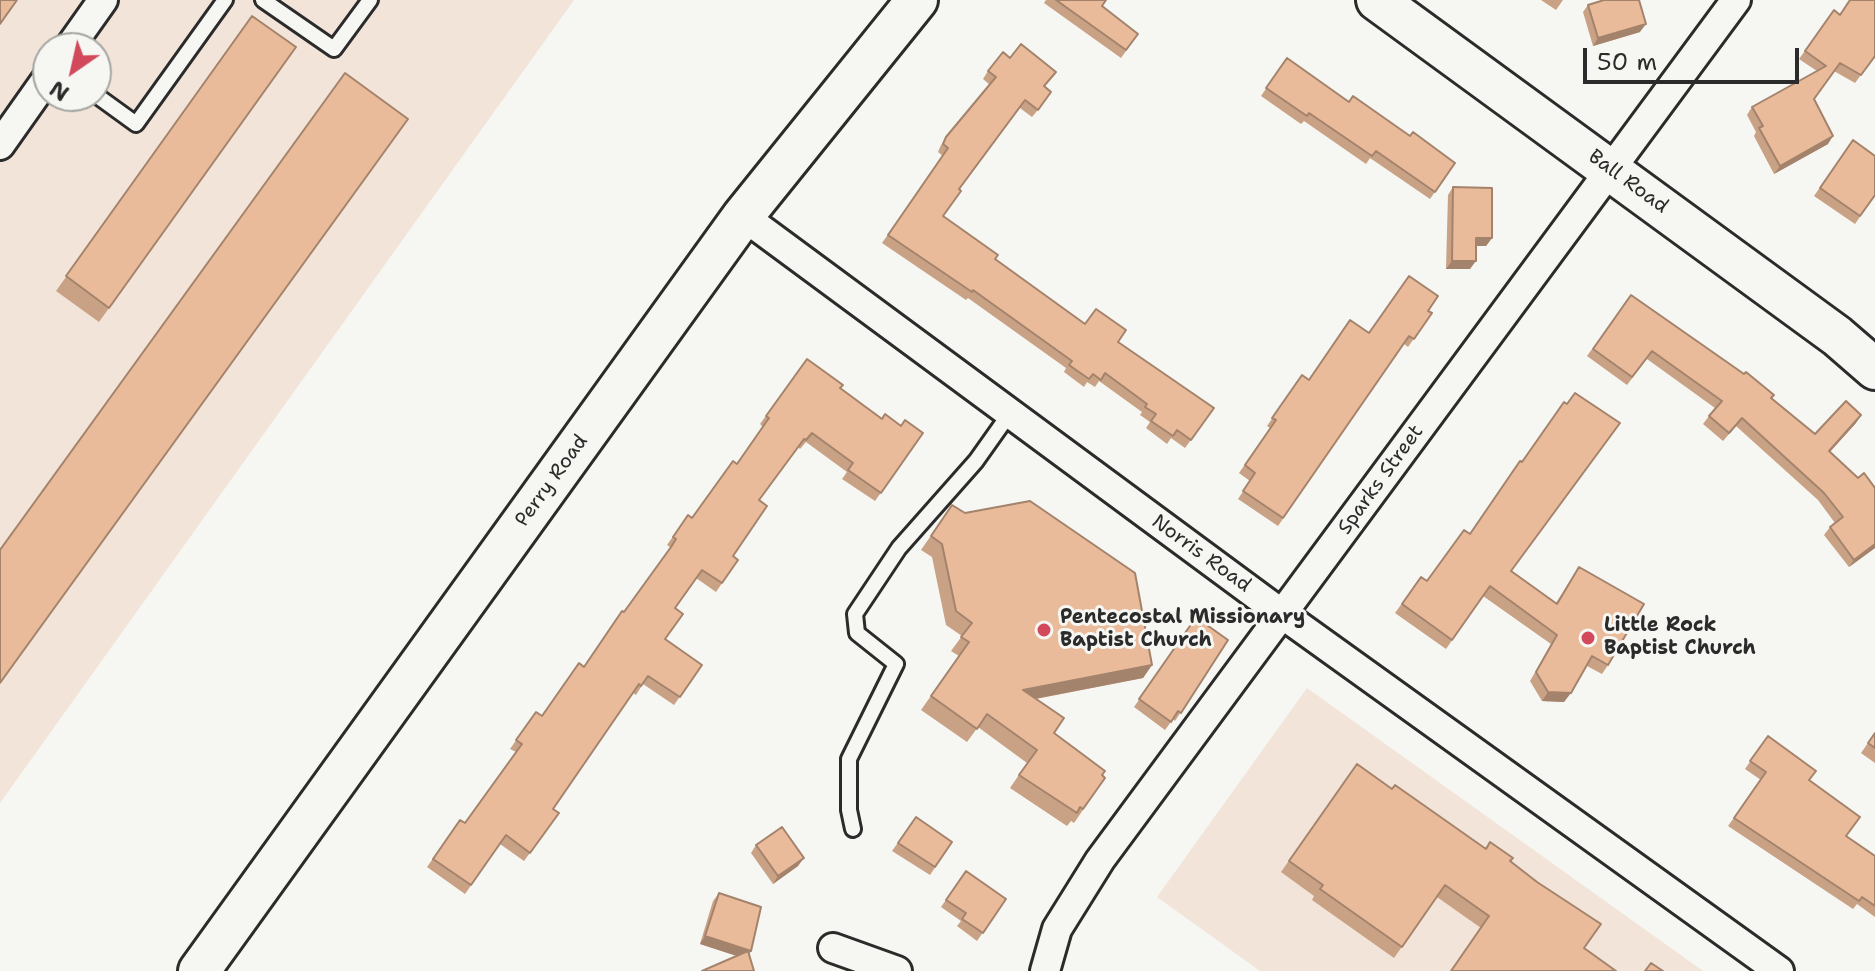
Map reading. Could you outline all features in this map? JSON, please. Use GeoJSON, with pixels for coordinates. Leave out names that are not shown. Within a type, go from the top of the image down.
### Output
{"type":"FeatureCollection","features":[{"type":"Feature","properties":{"kind":"street"},"geometry":{"type":"LineString","coordinates":[[80,32],[103,0]]}},
{"type":"Feature","properties":{"kind":"street","name":"Perry Road"},"geometry":{"type":"LineString","coordinates":[[199,971],[743,216],[917,0]]}},
{"type":"Feature","properties":{"kind":"street","name":"Ball Road"},"geometry":{"type":"LineString","coordinates":[[1377,0],[1837,336],[1875,369]]}},
{"type":"Feature","properties":{"kind":"street","name":"Sparks Street"},"geometry":{"type":"LineString","coordinates":[[1045,971],[1057,929],[1100,860],[1736,0]]}},
{"type":"Feature","properties":{"kind":"street"},"geometry":{"type":"LineString","coordinates":[[0,145],[32,100]]}},
{"type":"Feature","properties":{"kind":"street","name":"Norris Road"},"geometry":{"type":"LineString","coordinates":[[743,216],[1282,614],[1779,971]]}},
{"type":"Feature","properties":{"kind":"street"},"geometry":{"type":"LineString","coordinates":[[833,948],[897,971]]}},
{"type":"Feature","properties":{"kind":"lane"},"geometry":{"type":"LineString","coordinates":[[112,107],[136,124],[225,0]]}},
{"type":"Feature","properties":{"kind":"lane"},"geometry":{"type":"LineString","coordinates":[[263,0],[334,49],[370,0]]}},
{"type":"Feature","properties":{"kind":"lane"},"geometry":{"type":"LineString","coordinates":[[853,829],[849,810],[849,759],[896,664],[857,633],[855,614],[899,548],[976,461],[1010,413]]}},
{"type":"Feature","properties":{"kind":"shaded area"},"geometry":{"type":"Polygon","coordinates":[[[0,0],[574,0],[0,803],[0,0]]]}},
{"type":"Feature","properties":{"kind":"shaded area"},"geometry":{"type":"Polygon","coordinates":[[[1307,688],[1703,971],[1260,971],[1157,897],[1307,688]]]}},
{"type":"Feature","properties":{"kind":"building"},"geometry":{"type":"Polygon","coordinates":[[[0,0],[17,0],[0,24],[0,0]]]}},
{"type":"Feature","properties":{"kind":"building"},"geometry":{"type":"Polygon","coordinates":[[[1056,0],[1106,0],[1102,6],[1138,34],[1126,50],[1056,0]]]}},
{"type":"Feature","properties":{"kind":"building"},"geometry":{"type":"Polygon","coordinates":[[[1604,0],[1639,0],[1646,24],[1598,38],[1588,5],[1604,0]]]}},
{"type":"Feature","properties":{"kind":"building"},"geometry":{"type":"Polygon","coordinates":[[[1850,0],[1875,0],[1875,56],[1861,75],[1840,63],[1814,99],[1833,136],[1780,166],[1759,128],[1763,126],[1752,107],[1826,66],[1805,51],[1834,10],[1840,15],[1850,0]]]}},
{"type":"Feature","properties":{"kind":"building"},"geometry":{"type":"Polygon","coordinates":[[[252,16],[296,47],[109,308],[66,276],[252,16]]]}},
{"type":"Feature","properties":{"kind":"building"},"geometry":{"type":"Polygon","coordinates":[[[1021,44],[1056,72],[1044,86],[1051,92],[1038,110],[1025,100],[959,189],[961,191],[943,216],[998,255],[995,259],[1085,324],[1096,309],[1126,330],[1118,342],[1214,408],[1191,440],[1177,430],[1173,436],[1151,421],[1156,414],[1145,407],[1147,404],[1105,373],[1101,380],[1093,374],[1089,379],[1069,365],[1072,361],[973,290],[888,235],[948,148],[943,144],[946,137],[996,77],[988,71],[1003,52],[1010,58],[1021,44]]]}},
{"type":"Feature","properties":{"kind":"building"},"geometry":{"type":"Polygon","coordinates":[[[1287,58],[1349,102],[1353,96],[1410,136],[1413,132],[1455,163],[1435,192],[1376,151],[1372,156],[1266,88],[1287,58]]]}},
{"type":"Feature","properties":{"kind":"building"},"geometry":{"type":"Polygon","coordinates":[[[345,73],[408,119],[0,683],[0,550],[345,73]]]}},
{"type":"Feature","properties":{"kind":"building"},"geometry":{"type":"Polygon","coordinates":[[[1853,140],[1875,156],[1875,195],[1860,216],[1820,188],[1853,140]]]}},
{"type":"Feature","properties":{"kind":"building"},"geometry":{"type":"Polygon","coordinates":[[[1453,187],[1492,188],[1492,238],[1476,238],[1476,261],[1452,261],[1453,187]]]}},
{"type":"Feature","properties":{"kind":"building"},"geometry":{"type":"Polygon","coordinates":[[[1409,276],[1438,296],[1428,311],[1432,313],[1414,339],[1409,336],[1283,518],[1243,491],[1255,473],[1245,465],[1302,375],[1309,380],[1350,320],[1369,333],[1409,276]]]}},
{"type":"Feature","properties":{"kind":"building"},"geometry":{"type":"Polygon","coordinates":[[[1631,295],[1744,374],[1746,372],[1774,395],[1771,398],[1815,434],[1846,401],[1861,415],[1829,451],[1858,478],[1864,473],[1875,488],[1875,544],[1854,560],[1830,527],[1843,517],[1824,493],[1742,418],[1729,433],[1709,416],[1722,401],[1652,351],[1632,377],[1593,349],[1631,295]]]}},
{"type":"Feature","properties":{"kind":"building"},"geometry":{"type":"Polygon","coordinates":[[[807,359],[882,419],[885,414],[901,426],[905,420],[923,433],[881,493],[848,470],[853,463],[812,433],[804,439],[759,500],[767,506],[733,556],[738,560],[722,583],[702,570],[675,608],[683,614],[665,639],[702,665],[680,697],[648,676],[641,686],[639,684],[553,809],[559,813],[530,853],[506,835],[471,885],[433,859],[460,820],[465,823],[522,744],[516,740],[536,712],[542,716],[579,663],[584,667],[671,547],[676,539],[673,537],[688,515],[692,518],[733,461],[737,464],[769,418],[766,416],[807,359]]]}},
{"type":"Feature","properties":{"kind":"building"},"geometry":{"type":"Polygon","coordinates":[[[1575,393],[1620,423],[1511,571],[1557,604],[1579,567],[1644,604],[1608,665],[1592,656],[1571,693],[1548,692],[1536,672],[1557,635],[1490,586],[1452,640],[1402,604],[1421,577],[1427,581],[1464,530],[1470,534],[1520,461],[1564,402],[1567,404],[1575,393]]]}},
{"type":"Feature","properties":{"kind":"building","name":"Pentecostal Missionary Baptist Church"},"geometry":{"type":"Polygon","coordinates":[[[1030,501],[1135,573],[1152,665],[1023,690],[1064,718],[1054,733],[1105,771],[1102,775],[1105,778],[1077,813],[1019,775],[1037,750],[987,714],[977,729],[931,696],[969,642],[961,637],[972,623],[956,611],[942,544],[931,536],[952,505],[965,513],[1030,501]]]}},
{"type":"Feature","properties":{"kind":"building"},"geometry":{"type":"Polygon","coordinates":[[[1197,618],[1228,640],[1181,713],[1178,711],[1171,722],[1139,699],[1197,618]]]}},
{"type":"Feature","properties":{"kind":"building"},"geometry":{"type":"Polygon","coordinates":[[[1875,733],[1875,748],[1868,743],[1875,733]]]}},
{"type":"Feature","properties":{"kind":"building"},"geometry":{"type":"Polygon","coordinates":[[[1768,736],[1816,771],[1809,780],[1860,817],[1846,836],[1875,856],[1875,906],[1862,897],[1859,901],[1734,818],[1766,772],[1750,761],[1768,736]]]}},
{"type":"Feature","properties":{"kind":"building"},"geometry":{"type":"Polygon","coordinates":[[[1357,764],[1392,789],[1395,785],[1486,849],[1490,842],[1513,858],[1510,861],[1537,882],[1601,924],[1584,948],[1616,971],[1451,971],[1489,916],[1445,885],[1402,947],[1320,889],[1323,885],[1289,861],[1357,764]]]}},
{"type":"Feature","properties":{"kind":"building"},"geometry":{"type":"Polygon","coordinates":[[[916,817],[952,842],[935,867],[898,843],[916,817]]]}},
{"type":"Feature","properties":{"kind":"building"},"geometry":{"type":"Polygon","coordinates":[[[782,827],[804,858],[778,876],[756,845],[782,827]]]}},
{"type":"Feature","properties":{"kind":"building"},"geometry":{"type":"Polygon","coordinates":[[[966,871],[1006,899],[983,933],[962,919],[966,913],[946,900],[966,871]]]}},
{"type":"Feature","properties":{"kind":"building"},"geometry":{"type":"Polygon","coordinates":[[[719,893],[761,907],[751,951],[705,936],[719,893]]]}},
{"type":"Feature","properties":{"kind":"building"},"geometry":{"type":"Polygon","coordinates":[[[748,951],[754,971],[702,971],[748,951]]]}},
{"type":"Feature","properties":{"kind":"building"},"geometry":{"type":"Polygon","coordinates":[[[1651,963],[1663,971],[1645,971],[1651,963]]]}},
{"type":"Feature","properties":{"kind":"place","name":"Pentecostal Missionary Baptist Church"},"geometry":{"type":"Point","coordinates":[1044,630]}},
{"type":"Feature","properties":{"kind":"place","name":"Little Rock Baptist Church"},"geometry":{"type":"Point","coordinates":[1588,638]}}]}
